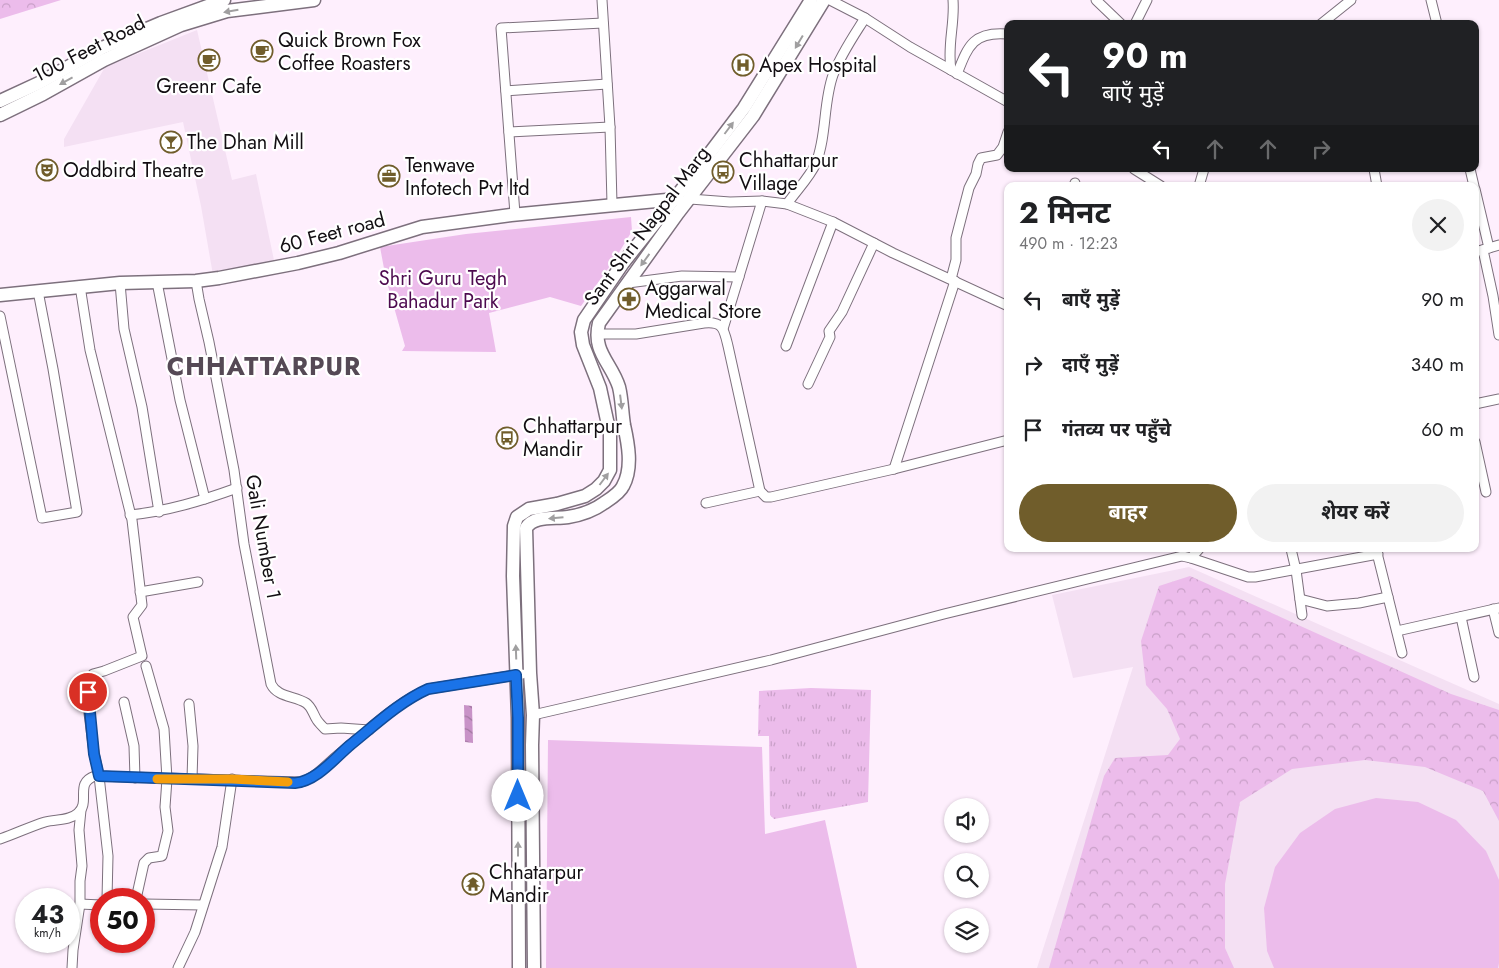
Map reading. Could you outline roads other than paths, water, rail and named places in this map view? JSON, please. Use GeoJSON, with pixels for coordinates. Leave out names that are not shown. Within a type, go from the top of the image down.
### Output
{"type":"FeatureCollection","features":[{"type":"Feature","properties":{"kind":"main road","name":"100 Feet Road"},"geometry":{"type":"LineString","coordinates":[[0,115],[81,66],[102,48],[161,23],[224,0]]}},
{"type":"Feature","properties":{"kind":"main road","name":"100 Feet Road"},"geometry":{"type":"LineString","coordinates":[[0,101],[190,22],[227,11],[314,0]]}},
{"type":"Feature","properties":{"kind":"main road","name":"Sant Shri Nagpal Marg"},"geometry":{"type":"LineString","coordinates":[[519,968],[518,718],[513,576],[514,526],[517,517],[529,508],[557,504],[585,496],[604,480],[610,470],[608,425],[600,388],[583,345],[582,332],[584,320],[623,263],[744,108],[811,0]]}},
{"type":"Feature","properties":{"kind":"main road","name":"Sant Shri Nagpal Marg"},"geometry":{"type":"LineString","coordinates":[[534,968],[532,737],[534,715],[530,673],[526,528],[529,522],[536,520],[570,517],[593,511],[612,498],[623,486],[628,472],[628,444],[619,389],[613,373],[598,346],[597,334],[599,323],[753,116],[824,0]]}},
{"type":"Feature","properties":{"kind":"main road","name":"60 Feet road"},"geometry":{"type":"LineString","coordinates":[[0,295],[120,283],[196,281],[298,263],[339,253],[422,227],[515,214],[674,198],[690,199]]}},
{"type":"Feature","properties":{"kind":"main road"},"geometry":{"type":"LineString","coordinates":[[519,928],[533,929]]}},
{"type":"Feature","properties":{"kind":"street"},"geometry":{"type":"LineString","coordinates":[[602,0],[610,127],[612,204]]}},
{"type":"Feature","properties":{"kind":"street"},"geometry":{"type":"LineString","coordinates":[[830,0],[865,18],[910,47],[1004,100]]}},
{"type":"Feature","properties":{"kind":"street"},"geometry":{"type":"LineString","coordinates":[[953,0],[954,10],[949,46],[954,72]]}},
{"type":"Feature","properties":{"kind":"street"},"geometry":{"type":"LineString","coordinates":[[1096,0],[1118,20]]}},
{"type":"Feature","properties":{"kind":"street"},"geometry":{"type":"LineString","coordinates":[[1137,20],[1146,6],[1147,0]]}},
{"type":"Feature","properties":{"kind":"street"},"geometry":{"type":"LineString","coordinates":[[1326,20],[1351,0]]}},
{"type":"Feature","properties":{"kind":"street"},"geometry":{"type":"LineString","coordinates":[[1432,0],[1436,20]]}},
{"type":"Feature","properties":{"kind":"street"},"geometry":{"type":"LineString","coordinates":[[787,204],[815,164],[822,140],[828,94],[833,76],[840,56],[865,18]]}},
{"type":"Feature","properties":{"kind":"street"},"geometry":{"type":"LineString","coordinates":[[515,214],[501,28],[602,23]]}},
{"type":"Feature","properties":{"kind":"street"},"geometry":{"type":"LineString","coordinates":[[954,72],[974,41],[996,33],[1004,34]]}},
{"type":"Feature","properties":{"kind":"street"},"geometry":{"type":"LineString","coordinates":[[506,91],[607,84]]}},
{"type":"Feature","properties":{"kind":"street"},"geometry":{"type":"LineString","coordinates":[[509,132],[610,127]]}},
{"type":"Feature","properties":{"kind":"street"},"geometry":{"type":"LineString","coordinates":[[894,469],[953,280],[956,260],[956,238],[969,188],[976,174],[979,161],[983,157],[997,155],[1004,144]]}},
{"type":"Feature","properties":{"kind":"street"},"geometry":{"type":"LineString","coordinates":[[1139,172],[1155,182]]}},
{"type":"Feature","properties":{"kind":"street"},"geometry":{"type":"LineString","coordinates":[[690,199],[730,202],[762,201],[787,204],[833,222],[1004,304]]}},
{"type":"Feature","properties":{"kind":"street"},"geometry":{"type":"LineString","coordinates":[[723,329],[762,201]]}},
{"type":"Feature","properties":{"kind":"street"},"geometry":{"type":"LineString","coordinates":[[786,346],[833,222]]}},
{"type":"Feature","properties":{"kind":"street"},"geometry":{"type":"LineString","coordinates":[[1479,223],[1482,250],[1493,296],[1499,335]]}},
{"type":"Feature","properties":{"kind":"street"},"geometry":{"type":"LineString","coordinates":[[808,384],[830,337],[828,331],[842,312],[874,243]]}},
{"type":"Feature","properties":{"kind":"street"},"geometry":{"type":"LineString","coordinates":[[1482,250],[1499,245]]}},
{"type":"Feature","properties":{"kind":"street"},"geometry":{"type":"LineString","coordinates":[[628,283],[682,276],[739,277]]}},
{"type":"Feature","properties":{"kind":"street","name":"Gali Number 1"},"geometry":{"type":"LineString","coordinates":[[196,281],[198,299],[210,342],[237,488],[244,544],[264,651],[274,689],[287,697],[305,702],[312,710],[317,721],[325,729],[369,730]]}},
{"type":"Feature","properties":{"kind":"street"},"geometry":{"type":"LineString","coordinates":[[158,282],[180,400],[205,500]]}},
{"type":"Feature","properties":{"kind":"street"},"geometry":{"type":"LineString","coordinates":[[120,283],[124,328],[142,406],[159,512]]}},
{"type":"Feature","properties":{"kind":"street"},"geometry":{"type":"LineString","coordinates":[[80,286],[90,350],[132,520],[142,605],[133,617],[142,656],[93,674],[88,692],[94,754],[99,776],[108,856],[107,888]]}},
{"type":"Feature","properties":{"kind":"street"},"geometry":{"type":"LineString","coordinates":[[0,316],[42,518],[77,512],[54,369],[38,291]]}},
{"type":"Feature","properties":{"kind":"street"},"geometry":{"type":"LineString","coordinates":[[597,334],[636,334],[714,322],[718,323],[723,329],[728,346],[760,491],[766,497],[894,469],[1004,441]]}},
{"type":"Feature","properties":{"kind":"street"},"geometry":{"type":"LineString","coordinates":[[1479,403],[1499,399]]}},
{"type":"Feature","properties":{"kind":"street"},"geometry":{"type":"LineString","coordinates":[[1479,460],[1486,492]]}},
{"type":"Feature","properties":{"kind":"street"},"geometry":{"type":"LineString","coordinates":[[130,515],[159,512],[205,500],[237,488]]}},
{"type":"Feature","properties":{"kind":"street"},"geometry":{"type":"LineString","coordinates":[[706,503],[760,491]]}},
{"type":"Feature","properties":{"kind":"street"},"geometry":{"type":"LineString","coordinates":[[534,715],[770,660],[1180,552],[1191,558],[1248,577],[1296,570],[1377,552],[1402,653]]}},
{"type":"Feature","properties":{"kind":"street"},"geometry":{"type":"LineString","coordinates":[[1191,558],[1196,552]]}},
{"type":"Feature","properties":{"kind":"street"},"geometry":{"type":"LineString","coordinates":[[1292,552],[1302,616]]}},
{"type":"Feature","properties":{"kind":"street"},"geometry":{"type":"LineString","coordinates":[[140,592],[198,582]]}},
{"type":"Feature","properties":{"kind":"street"},"geometry":{"type":"LineString","coordinates":[[1300,600],[1334,606],[1359,604],[1388,597]]}},
{"type":"Feature","properties":{"kind":"street"},"geometry":{"type":"LineString","coordinates":[[1397,632],[1496,608],[1499,633]]}},
{"type":"Feature","properties":{"kind":"street"},"geometry":{"type":"LineString","coordinates":[[1461,617],[1474,677]]}},
{"type":"Feature","properties":{"kind":"street"},"geometry":{"type":"LineString","coordinates":[[138,888],[144,862],[148,858],[162,856],[167,841],[168,820],[165,803],[167,779],[164,729],[146,666]]}},
{"type":"Feature","properties":{"kind":"street"},"geometry":{"type":"LineString","coordinates":[[80,888],[82,866],[78,830],[85,783],[90,778],[99,776],[232,779],[295,783],[312,777],[409,698],[428,689],[530,673]]}},
{"type":"Feature","properties":{"kind":"street"},"geometry":{"type":"LineString","coordinates":[[124,702],[134,746],[135,778]]}},
{"type":"Feature","properties":{"kind":"street"},"geometry":{"type":"LineString","coordinates":[[189,704],[193,746],[192,779]]}},
{"type":"Feature","properties":{"kind":"street"},"geometry":{"type":"LineString","coordinates":[[178,968],[195,932],[224,836],[232,779]]}},
{"type":"Feature","properties":{"kind":"street"},"geometry":{"type":"LineString","coordinates":[[0,839],[45,822],[68,818],[81,810]]}},
{"type":"Feature","properties":{"kind":"street"},"geometry":{"type":"LineString","coordinates":[[80,904],[90,904]]}},
{"type":"Feature","properties":{"kind":"street"},"geometry":{"type":"LineString","coordinates":[[155,904],[203,906]]}},
{"type":"Feature","properties":{"kind":"street"},"geometry":{"type":"LineString","coordinates":[[72,968],[73,953]]}},
{"type":"Feature","properties":{"kind":"water"},"geometry":{"type":"Polygon","coordinates":[[[464,705],[472,706],[473,743],[465,742],[464,705]]]}},
{"type":"Feature","properties":{"kind":"place","name":"Quick Brown Fox Coffee Roasters"},"geometry":{"type":"Point","coordinates":[262,51]}},
{"type":"Feature","properties":{"kind":"place","name":"Greenr Cafe"},"geometry":{"type":"Point","coordinates":[209,60]}},
{"type":"Feature","properties":{"kind":"place","name":"Apex Hospital"},"geometry":{"type":"Point","coordinates":[743,65]}},
{"type":"Feature","properties":{"kind":"place","name":"The Dhan Mill"},"geometry":{"type":"Point","coordinates":[171,142]}},
{"type":"Feature","properties":{"kind":"place","name":"Oddbird Theatre"},"geometry":{"type":"Point","coordinates":[47,170]}},
{"type":"Feature","properties":{"kind":"place","name":"Chhattarpur Village"},"geometry":{"type":"Point","coordinates":[723,172]}},
{"type":"Feature","properties":{"kind":"place","name":"Tenwave Infotech Pvt ltd"},"geometry":{"type":"Point","coordinates":[389,176]}},
{"type":"Feature","properties":{"kind":"place","name":"Aggarwal Medical Store"},"geometry":{"type":"Point","coordinates":[629,299]}},
{"type":"Feature","properties":{"kind":"place","name":"Chhattarpur Mandir"},"geometry":{"type":"Point","coordinates":[507,438]}},
{"type":"Feature","properties":{"kind":"place","name":"Chhatarpur Mandir"},"geometry":{"type":"Point","coordinates":[473,884]}},
{"type":"Feature","properties":{"kind":"district","name":"CHHATTARPUR"},"geometry":{"type":"Point","coordinates":[264,366]}},
{"type":"Feature","properties":{"kind":"park label","name":"Shri Guru Tegh Bahadur Park"},"geometry":{"type":"Point","coordinates":[443,290]}}]}
